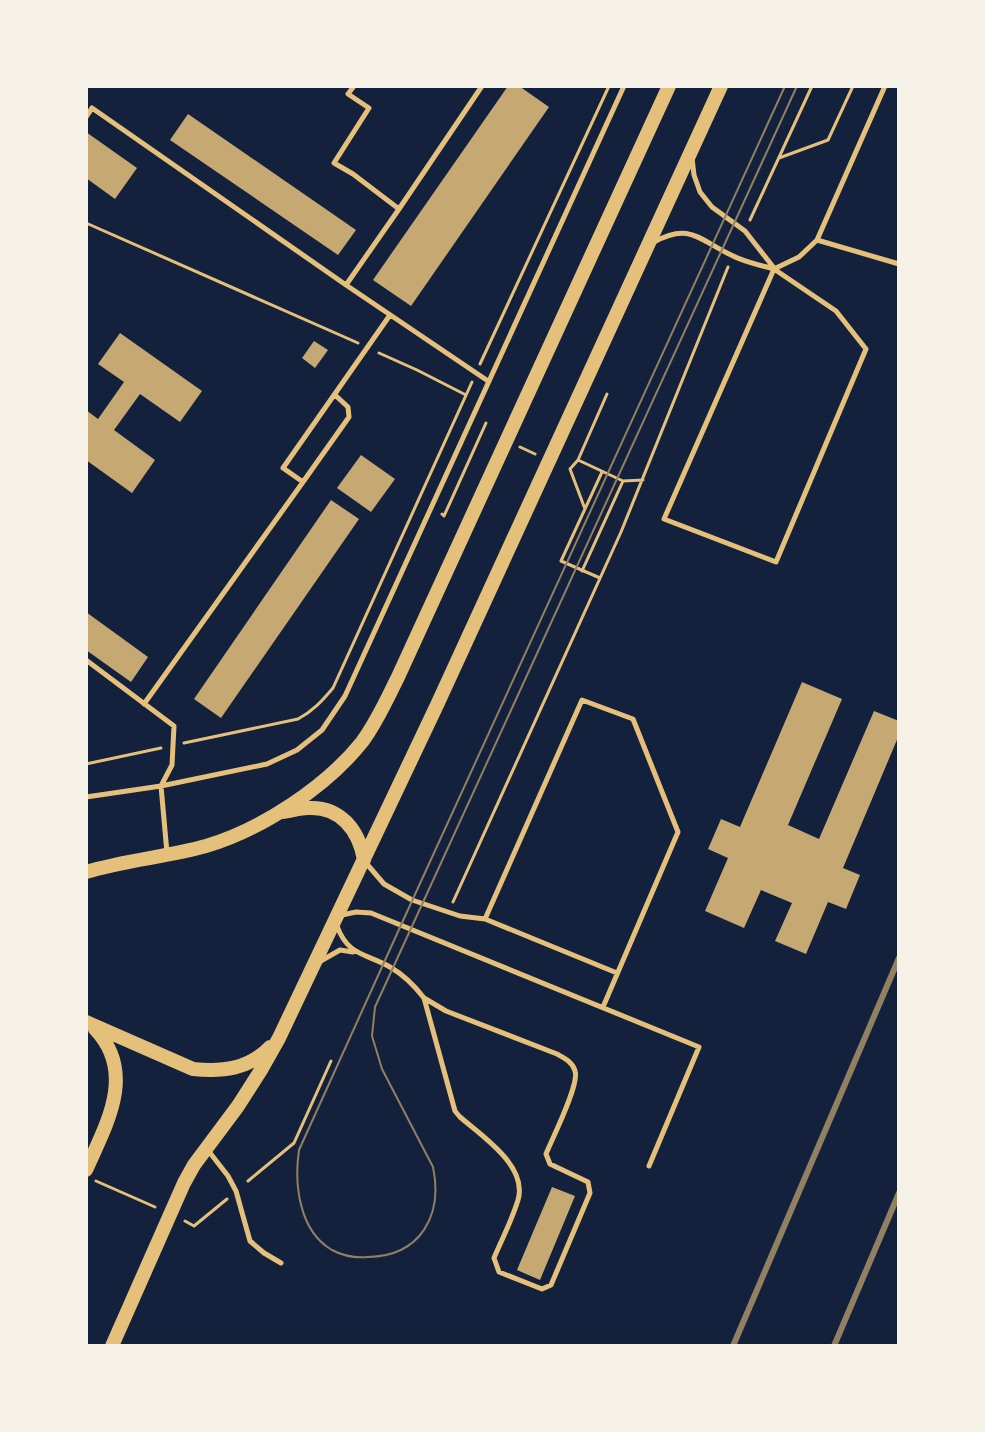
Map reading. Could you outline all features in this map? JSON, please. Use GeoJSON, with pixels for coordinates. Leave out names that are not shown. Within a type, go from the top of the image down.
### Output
{"type":"FeatureCollection","features":[{"type":"Feature","properties":{"kind":"main road"},"geometry":{"type":"LineString","coordinates":[[87,871],[207,845],[236,834],[278,813],[316,786],[344,762],[363,740],[381,711],[669,86]]}},
{"type":"Feature","properties":{"kind":"main road"},"geometry":{"type":"LineString","coordinates":[[112,1346],[184,1183],[238,1106],[279,1038],[444,691],[721,86]]}},
{"type":"Feature","properties":{"kind":"main road"},"geometry":{"type":"LineString","coordinates":[[278,813],[323,808],[337,814],[355,831],[364,860]]}},
{"type":"Feature","properties":{"kind":"main road"},"geometry":{"type":"LineString","coordinates":[[88,1022],[170,1060],[193,1069],[210,1071],[245,1065],[263,1054],[279,1038]]}},
{"type":"Feature","properties":{"kind":"main road"},"geometry":{"type":"LineString","coordinates":[[88,1022],[103,1038],[111,1053],[117,1082],[89,1174]]}},
{"type":"Feature","properties":{"kind":"lane"},"geometry":{"type":"LineString","coordinates":[[354,86],[348,94],[369,108],[334,163],[399,209]]}},
{"type":"Feature","properties":{"kind":"lane"},"geometry":{"type":"LineString","coordinates":[[346,285],[482,86]]}},
{"type":"Feature","properties":{"kind":"lane"},"geometry":{"type":"LineString","coordinates":[[86,797],[161,786],[267,764],[297,750],[322,730],[345,696],[624,86]]}},
{"type":"Feature","properties":{"kind":"lane"},"geometry":{"type":"LineString","coordinates":[[649,245],[665,235],[680,232],[698,236],[733,257],[774,269],[836,311],[866,349],[776,562],[664,519],[774,269],[799,257],[817,240],[885,86]]}},
{"type":"Feature","properties":{"kind":"lane"},"geometry":{"type":"LineString","coordinates":[[86,117],[92,108],[488,381]]}},
{"type":"Feature","properties":{"kind":"lane"},"geometry":{"type":"LineString","coordinates":[[691,152],[700,192],[712,207],[745,231],[774,269]]}},
{"type":"Feature","properties":{"kind":"lane"},"geometry":{"type":"LineString","coordinates":[[817,240],[899,264]]}},
{"type":"Feature","properties":{"kind":"lane"},"geometry":{"type":"LineString","coordinates":[[303,482],[283,468],[390,315]]}},
{"type":"Feature","properties":{"kind":"lane"},"geometry":{"type":"LineString","coordinates":[[144,704],[349,417],[348,407],[335,395]]}},
{"type":"Feature","properties":{"kind":"lane"},"geometry":{"type":"LineString","coordinates":[[86,660],[174,726],[172,765],[161,786],[167,854]]}},
{"type":"Feature","properties":{"kind":"lane"},"geometry":{"type":"LineString","coordinates":[[485,919],[582,700],[633,719],[678,832],[603,1007]]}},
{"type":"Feature","properties":{"kind":"lane"},"geometry":{"type":"LineString","coordinates":[[364,860],[393,891],[412,900],[448,913],[485,919],[617,973]]}},
{"type":"Feature","properties":{"kind":"lane"},"geometry":{"type":"LineString","coordinates":[[424,998],[446,1011],[557,1054],[570,1063],[576,1072],[574,1087],[546,1154],[550,1164],[588,1182],[590,1193],[551,1285],[542,1289],[499,1272],[494,1258],[519,1196],[517,1173],[503,1155],[455,1111],[424,998],[413,983],[392,968],[343,942],[336,919],[356,912],[371,913],[699,1047],[649,1166]]}},
{"type":"Feature","properties":{"kind":"lane"},"geometry":{"type":"LineString","coordinates":[[314,965],[340,950],[357,952]]}},
{"type":"Feature","properties":{"kind":"lane"},"geometry":{"type":"LineString","coordinates":[[206,1148],[236,1191],[250,1241],[281,1263]]}},
{"type":"Feature","properties":{"kind":"path"},"geometry":{"type":"LineString","coordinates":[[86,764],[298,719],[323,701],[333,688],[609,86]]}},
{"type":"Feature","properties":{"kind":"path"},"geometry":{"type":"LineString","coordinates":[[745,231],[812,86]]}},
{"type":"Feature","properties":{"kind":"path"},"geometry":{"type":"LineString","coordinates":[[779,158],[828,140],[853,86]]}},
{"type":"Feature","properties":{"kind":"path"},"geometry":{"type":"LineString","coordinates":[[86,223],[417,370],[466,395]]}},
{"type":"Feature","properties":{"kind":"path"},"geometry":{"type":"LineString","coordinates":[[448,913],[643,480],[733,257]]}},
{"type":"Feature","properties":{"kind":"path"},"geometry":{"type":"LineString","coordinates":[[585,509],[570,469],[578,460],[607,394]]}},
{"type":"Feature","properties":{"kind":"path"},"geometry":{"type":"LineString","coordinates":[[475,408],[491,430]]}},
{"type":"Feature","properties":{"kind":"path"},"geometry":{"type":"LineString","coordinates":[[516,445],[540,456]]}},
{"type":"Feature","properties":{"kind":"path"},"geometry":{"type":"LineString","coordinates":[[578,460],[623,481],[643,480]]}},
{"type":"Feature","properties":{"kind":"path"},"geometry":{"type":"LineString","coordinates":[[600,578],[561,561],[602,472]]}},
{"type":"Feature","properties":{"kind":"path"},"geometry":{"type":"LineString","coordinates":[[582,571],[623,481]]}},
{"type":"Feature","properties":{"kind":"path"},"geometry":{"type":"LineString","coordinates":[[248,1181],[294,1143],[331,1061]]}},
{"type":"Feature","properties":{"kind":"path"},"geometry":{"type":"LineString","coordinates":[[89,1174],[159,1209]]}},
{"type":"Feature","properties":{"kind":"path"},"geometry":{"type":"LineString","coordinates":[[178,1218],[194,1226],[227,1199]]}},
{"type":"Feature","properties":{"kind":"building"},"geometry":{"type":"Polygon","coordinates":[[[508,86],[519,86],[549,107],[411,306],[373,280],[508,86]]]}},
{"type":"Feature","properties":{"kind":"building"},"geometry":{"type":"Polygon","coordinates":[[[188,114],[356,230],[338,255],[170,140],[188,114]]]}},
{"type":"Feature","properties":{"kind":"building"},"geometry":{"type":"Polygon","coordinates":[[[86,132],[137,168],[115,199],[86,178],[86,132]]]}},
{"type":"Feature","properties":{"kind":"building"},"geometry":{"type":"Polygon","coordinates":[[[120,333],[202,391],[180,422],[140,394],[114,430],[155,460],[132,493],[86,460],[86,410],[98,419],[124,382],[98,364],[120,333]]]}},
{"type":"Feature","properties":{"kind":"building"},"geometry":{"type":"Polygon","coordinates":[[[314,341],[328,350],[315,368],[302,358],[314,341]]]}},
{"type":"Feature","properties":{"kind":"building"},"geometry":{"type":"Polygon","coordinates":[[[361,455],[395,479],[371,512],[337,488],[361,455]]]}},
{"type":"Feature","properties":{"kind":"building"},"geometry":{"type":"Polygon","coordinates":[[[331,500],[359,519],[221,718],[194,699],[331,500]]]}},
{"type":"Feature","properties":{"kind":"building"},"geometry":{"type":"Polygon","coordinates":[[[86,612],[148,657],[131,682],[86,650],[86,612]]]}},
{"type":"Feature","properties":{"kind":"building"},"geometry":{"type":"Polygon","coordinates":[[[802,682],[842,699],[788,825],[819,839],[874,711],[899,721],[899,735],[843,868],[860,875],[846,909],[828,902],[806,954],[775,941],[792,903],[761,890],[744,928],[705,911],[728,858],[708,849],[721,819],[740,827],[802,682]]]}},
{"type":"Feature","properties":{"kind":"building"},"geometry":{"type":"Polygon","coordinates":[[[552,1187],[575,1196],[540,1280],[517,1270],[552,1187]]]}},
{"type":"Feature","properties":{"kind":"tram line"},"geometry":{"type":"LineString","coordinates":[[785,86],[299,1150],[297,1177],[306,1219],[321,1242],[341,1254],[368,1257],[402,1249],[424,1230],[431,1216],[435,1201],[433,1167],[382,1069],[372,1036],[375,1007],[797,86]]}},
{"type":"Feature","properties":{"kind":"railway"},"geometry":{"type":"LineString","coordinates":[[733,1346],[899,958]]}},
{"type":"Feature","properties":{"kind":"railway"},"geometry":{"type":"LineString","coordinates":[[834,1346],[899,1193]]}}]}
